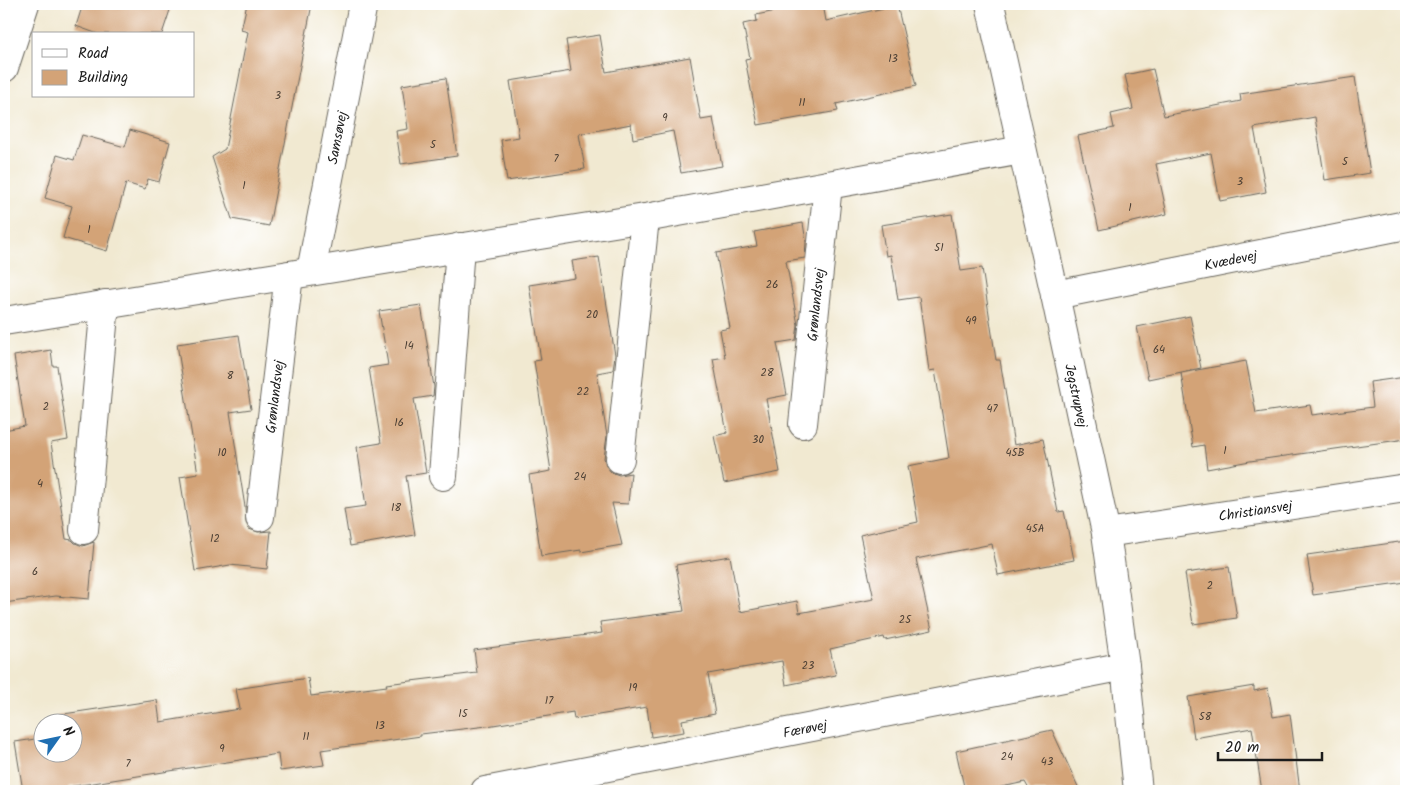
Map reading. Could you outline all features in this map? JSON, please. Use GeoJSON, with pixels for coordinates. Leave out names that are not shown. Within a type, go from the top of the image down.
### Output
{"type":"FeatureCollection","features":[{"type":"Feature","properties":{"kind":"street"},"geometry":{"type":"LineString","coordinates":[[4,68],[25,4]]}},
{"type":"Feature","properties":{"kind":"street","name":"Samsøvej"},"geometry":{"type":"LineString","coordinates":[[300,273],[363,4]]}},
{"type":"Feature","properties":{"kind":"street","name":"Jegstrupvej"},"geometry":{"type":"LineString","coordinates":[[990,4],[1106,534],[1124,666],[1138,791]]}},
{"type":"Feature","properties":{"kind":"street"},"geometry":{"type":"LineString","coordinates":[[4,320],[644,218],[1022,150]]}},
{"type":"Feature","properties":{"kind":"street","name":"Grønlandsvej"},"geometry":{"type":"LineString","coordinates":[[803,424],[828,186]]}},
{"type":"Feature","properties":{"kind":"street"},"geometry":{"type":"LineString","coordinates":[[620,459],[644,218]]}},
{"type":"Feature","properties":{"kind":"street","name":"Kvædevej"},"geometry":{"type":"LineString","coordinates":[[1055,295],[1406,225]]}},
{"type":"Feature","properties":{"kind":"street"},"geometry":{"type":"LineString","coordinates":[[443,476],[460,247]]}},
{"type":"Feature","properties":{"kind":"street","name":"Grønlandsvej"},"geometry":{"type":"LineString","coordinates":[[260,517],[300,273]]}},
{"type":"Feature","properties":{"kind":"street"},"geometry":{"type":"LineString","coordinates":[[84,530],[105,304]]}},
{"type":"Feature","properties":{"kind":"street","name":"Christiansvej"},"geometry":{"type":"LineString","coordinates":[[1106,534],[1406,488]]}},
{"type":"Feature","properties":{"kind":"street","name":"Færøvej"},"geometry":{"type":"LineString","coordinates":[[485,791],[1124,666]]}},
{"type":"Feature","properties":{"kind":"building"},"geometry":{"type":"Polygon","coordinates":[[[83,4],[172,4],[163,32],[92,32],[76,26],[83,4]]]}},
{"type":"Feature","properties":{"kind":"building"},"geometry":{"type":"Polygon","coordinates":[[[247,4],[312,4],[269,226],[232,219],[212,157],[225,149],[248,32],[241,30],[247,4]]]}},
{"type":"Feature","properties":{"kind":"building"},"geometry":{"type":"Polygon","coordinates":[[[796,4],[823,4],[826,21],[897,5],[916,86],[836,104],[838,111],[758,125],[745,59],[750,58],[743,24],[757,21],[756,15],[796,7],[796,4]]]}},
{"type":"Feature","properties":{"kind":"building"},"geometry":{"type":"Polygon","coordinates":[[[600,35],[606,72],[690,57],[701,120],[713,118],[722,166],[681,173],[673,131],[633,139],[631,124],[579,134],[585,169],[507,181],[501,140],[519,137],[510,81],[571,71],[566,40],[600,35]]]}},
{"type":"Feature","properties":{"kind":"building"},"geometry":{"type":"Polygon","coordinates":[[[1153,69],[1164,116],[1241,101],[1240,94],[1355,77],[1370,173],[1325,180],[1315,117],[1254,128],[1266,192],[1220,201],[1211,153],[1156,164],[1167,214],[1099,230],[1078,136],[1114,128],[1111,114],[1133,109],[1125,75],[1153,69]]]}},
{"type":"Feature","properties":{"kind":"building"},"geometry":{"type":"Polygon","coordinates":[[[446,78],[457,156],[401,164],[396,131],[408,129],[402,85],[446,78]]]}},
{"type":"Feature","properties":{"kind":"building"},"geometry":{"type":"Polygon","coordinates":[[[130,130],[170,142],[159,182],[148,179],[145,189],[126,183],[107,251],[63,238],[72,206],[45,198],[57,155],[74,160],[82,135],[125,147],[130,130]]]}},
{"type":"Feature","properties":{"kind":"building"},"geometry":{"type":"Polygon","coordinates":[[[952,214],[961,271],[982,268],[996,360],[1000,360],[1014,445],[1043,439],[1058,512],[1064,511],[1074,560],[998,575],[992,544],[916,559],[932,630],[885,640],[884,637],[830,649],[836,675],[786,685],[782,661],[708,674],[715,714],[682,720],[684,732],[651,737],[647,707],[574,719],[573,712],[321,750],[324,765],[280,771],[278,754],[68,787],[69,791],[23,791],[15,742],[32,739],[32,762],[82,762],[82,712],[77,712],[157,700],[160,722],[240,709],[236,689],[308,678],[311,696],[387,686],[386,684],[477,673],[474,650],[602,633],[600,622],[684,611],[676,565],[730,556],[740,612],[797,601],[799,613],[874,599],[860,535],[918,522],[908,466],[949,458],[935,370],[929,371],[919,297],[898,300],[891,255],[886,256],[881,225],[952,214]]]}},
{"type":"Feature","properties":{"kind":"building"},"geometry":{"type":"Polygon","coordinates":[[[803,223],[806,242],[805,258],[786,261],[798,325],[796,340],[777,343],[787,395],[766,399],[780,472],[724,483],[714,436],[727,433],[713,359],[725,357],[720,330],[730,328],[716,253],[757,246],[754,232],[803,223]]]}},
{"type":"Feature","properties":{"kind":"building"},"geometry":{"type":"Polygon","coordinates":[[[599,257],[615,355],[613,370],[597,373],[607,436],[604,458],[606,466],[611,472],[619,475],[631,473],[628,504],[612,503],[622,545],[541,556],[529,475],[551,471],[534,361],[541,360],[529,285],[575,278],[572,261],[599,257]]]}},
{"type":"Feature","properties":{"kind":"building"},"geometry":{"type":"Polygon","coordinates":[[[421,305],[434,387],[433,396],[414,399],[426,473],[406,476],[415,535],[350,546],[344,509],[366,506],[357,447],[381,443],[369,368],[388,365],[379,311],[421,305]]]}},
{"type":"Feature","properties":{"kind":"building"},"geometry":{"type":"Polygon","coordinates":[[[1190,316],[1201,368],[1148,379],[1137,327],[1190,316]]]}},
{"type":"Feature","properties":{"kind":"building"},"geometry":{"type":"Polygon","coordinates":[[[239,335],[251,409],[230,412],[246,523],[249,529],[258,532],[271,531],[267,569],[230,565],[195,571],[180,477],[198,474],[177,344],[239,335]]]}},
{"type":"Feature","properties":{"kind":"building"},"geometry":{"type":"Polygon","coordinates":[[[51,350],[53,366],[57,366],[68,440],[51,443],[66,539],[83,546],[94,542],[89,599],[56,596],[4,603],[4,430],[25,426],[14,356],[51,350]]]}},
{"type":"Feature","properties":{"kind":"building"},"geometry":{"type":"Polygon","coordinates":[[[1246,361],[1256,413],[1310,405],[1312,415],[1373,407],[1370,382],[1406,377],[1406,439],[1250,461],[1207,469],[1204,445],[1193,447],[1181,373],[1246,361]]]}},
{"type":"Feature","properties":{"kind":"building"},"geometry":{"type":"Polygon","coordinates":[[[1406,541],[1406,582],[1313,595],[1307,555],[1406,541]]]}},
{"type":"Feature","properties":{"kind":"building"},"geometry":{"type":"Polygon","coordinates":[[[1229,567],[1237,618],[1193,624],[1185,573],[1229,567]]]}},
{"type":"Feature","properties":{"kind":"building"},"geometry":{"type":"Polygon","coordinates":[[[1254,686],[1254,691],[1268,688],[1273,717],[1290,714],[1300,791],[1262,791],[1252,728],[1194,738],[1188,697],[1254,686]]]}},
{"type":"Feature","properties":{"kind":"building"},"geometry":{"type":"Polygon","coordinates":[[[1052,730],[1080,791],[1030,791],[1025,782],[983,791],[965,791],[956,751],[1052,730]]]}}]}
